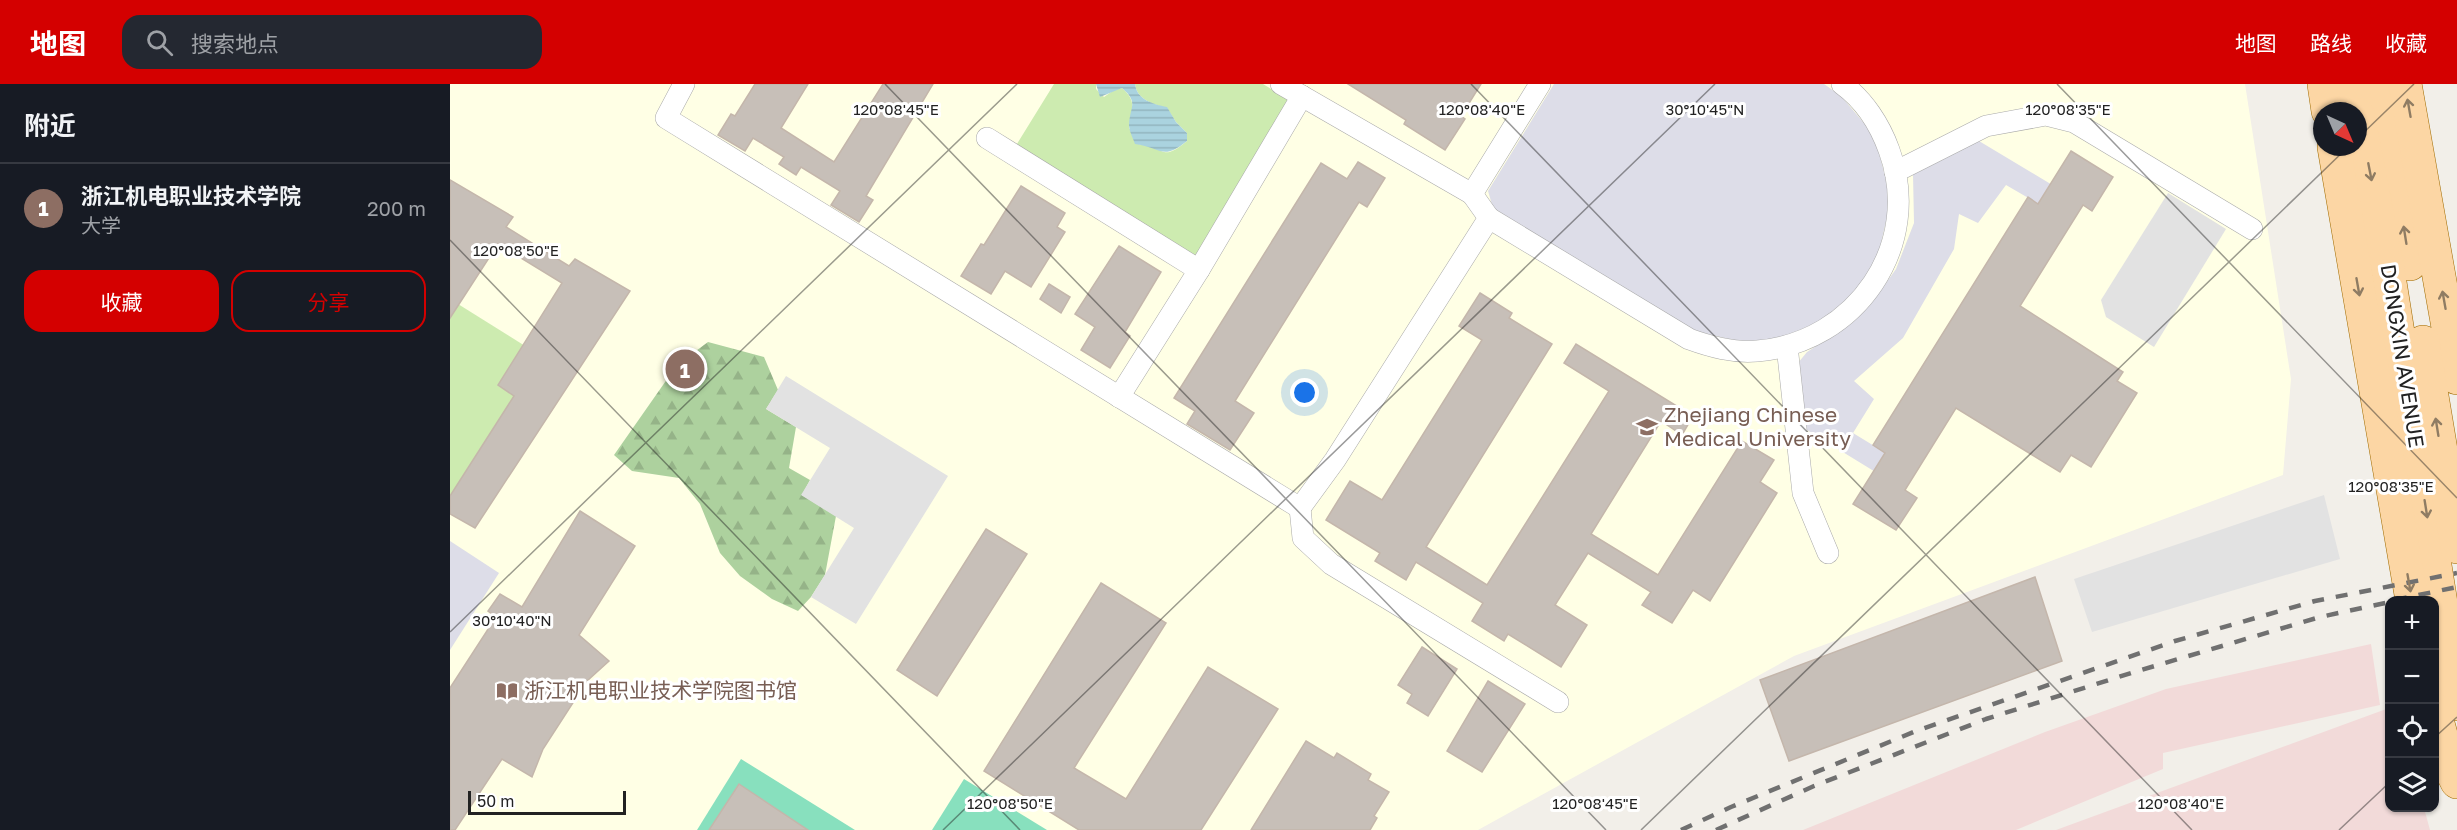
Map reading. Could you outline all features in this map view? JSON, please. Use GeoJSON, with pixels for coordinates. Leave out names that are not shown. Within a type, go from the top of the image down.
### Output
{"type":"FeatureCollection","features":[{"type":"Feature","properties":{"kind":"main road"},"geometry":{"type":"LineString","coordinates":[[2324,84],[2327,102]]}},
{"type":"Feature","properties":{"kind":"main road","name":"DONGXIN AVENUE"},"geometry":{"type":"LineString","coordinates":[[2352,84],[2356,102]]}},
{"type":"Feature","properties":{"kind":"main road","name":"DONGXIN AVENUE"},"geometry":{"type":"LineString","coordinates":[[2380,84],[2457,547]]}},
{"type":"Feature","properties":{"kind":"main road"},"geometry":{"type":"LineString","coordinates":[[2405,84],[2457,378]]}},
{"type":"Feature","properties":{"kind":"main road","name":"DONGXIN AVENUE"},"geometry":{"type":"LineString","coordinates":[[2336,156],[2411,596]]}},
{"type":"Feature","properties":{"kind":"main road","name":"DONGXIN AVENUE"},"geometry":{"type":"LineString","coordinates":[[2366,156],[2388,270],[2457,704]]}},
{"type":"Feature","properties":{"kind":"main road"},"geometry":{"type":"LineString","coordinates":[[2439,727],[2450,768],[2457,782]]}},
{"type":"Feature","properties":{"kind":"street"},"geometry":{"type":"LineString","coordinates":[[684,84],[666,118],[1300,508]]}},
{"type":"Feature","properties":{"kind":"street"},"geometry":{"type":"LineString","coordinates":[[1281,84],[1472,194],[1489,218],[1689,339],[1710,347],[1732,351],[1755,351],[1787,346],[1819,333],[1838,321],[1870,290],[1890,250],[1899,206],[1895,172],[1886,140],[1876,121],[1862,103],[1842,84]]}},
{"type":"Feature","properties":{"kind":"street"},"geometry":{"type":"LineString","coordinates":[[1472,194],[1539,84]]}},
{"type":"Feature","properties":{"kind":"street"},"geometry":{"type":"LineString","coordinates":[[1119,397],[1302,96]]}},
{"type":"Feature","properties":{"kind":"street"},"geometry":{"type":"LineString","coordinates":[[1895,172],[1986,126],[2046,115],[2074,122],[2252,229]]}},
{"type":"Feature","properties":{"kind":"street"},"geometry":{"type":"LineString","coordinates":[[987,138],[1198,270]]}},
{"type":"Feature","properties":{"kind":"street"},"geometry":{"type":"LineString","coordinates":[[1489,218],[1335,460],[1300,508],[1303,538],[1331,564],[1558,702]]}},
{"type":"Feature","properties":{"kind":"street"},"geometry":{"type":"LineString","coordinates":[[1787,346],[1803,494],[1827,553]]}},
{"type":"Feature","properties":{"kind":"shaded area","name":"Zhejiang Chinese Medical University"},"geometry":{"type":"Polygon","coordinates":[[[450,84],[2245,84],[2291,379],[2283,475],[1794,656],[1478,830],[450,830],[450,84]]]}},
{"type":"Feature","properties":{"kind":"shaded area"},"geometry":{"type":"Polygon","coordinates":[[[1554,84],[1824,84],[1841,96],[1869,129],[1878,149],[1889,191],[1888,213],[1878,256],[1868,275],[1855,293],[1821,321],[1781,338],[1737,341],[1695,331],[1676,321],[1493,208],[1488,191],[1554,84]]]}},
{"type":"Feature","properties":{"kind":"shaded area"},"geometry":{"type":"Polygon","coordinates":[[[1979,141],[2054,186],[2042,206],[2006,185],[1978,223],[1959,214],[1954,249],[1903,338],[1854,381],[1874,399],[1853,433],[1889,455],[1877,473],[1802,427],[1798,363],[1807,352],[1852,323],[1871,304],[1896,269],[1914,223],[1913,174],[1979,141]]]}},
{"type":"Feature","properties":{"kind":"shaded area"},"geometry":{"type":"Polygon","coordinates":[[[2168,193],[2226,229],[2154,347],[2106,317],[2101,300],[2168,193]]]}},
{"type":"Feature","properties":{"kind":"shaded area"},"geometry":{"type":"Polygon","coordinates":[[[786,376],[948,476],[856,624],[811,597],[854,528],[801,495],[830,448],[766,409],[786,376]]]}},
{"type":"Feature","properties":{"kind":"shaded area"},"geometry":{"type":"Polygon","coordinates":[[[2324,495],[2340,559],[2092,632],[2074,579],[2324,495]]]}},
{"type":"Feature","properties":{"kind":"shaded area"},"geometry":{"type":"Polygon","coordinates":[[[450,541],[499,573],[450,650],[450,541]]]}},
{"type":"Feature","properties":{"kind":"shaded area"},"geometry":{"type":"Polygon","coordinates":[[[2371,644],[2380,705],[2163,753],[2163,769],[2016,830],[1803,830],[2045,732],[2166,689],[2371,644]]]}},
{"type":"Feature","properties":{"kind":"shaded area"},"geometry":{"type":"Polygon","coordinates":[[[2385,709],[2385,812],[2425,812],[2430,830],[2056,830],[2385,709]]]}},
{"type":"Feature","properties":{"kind":"green space"},"geometry":{"type":"Polygon","coordinates":[[[1054,84],[1096,84],[1096,89],[1104,97],[1122,88],[1132,102],[1129,128],[1140,145],[1163,152],[1172,151],[1187,141],[1187,133],[1167,108],[1142,98],[1135,84],[1263,84],[1292,102],[1195,258],[1015,147],[1054,84]]]}},
{"type":"Feature","properties":{"kind":"green space"},"geometry":{"type":"Polygon","coordinates":[[[450,299],[549,361],[450,497],[450,299]]]}},
{"type":"Feature","properties":{"kind":"green space"},"geometry":{"type":"Polygon","coordinates":[[[708,342],[764,357],[778,390],[766,409],[796,427],[789,468],[810,480],[802,495],[836,516],[825,575],[811,597],[798,611],[772,599],[740,576],[720,553],[700,504],[679,478],[632,471],[614,455],[677,365],[708,342]]]}},
{"type":"Feature","properties":{"kind":"green space"},"geometry":{"type":"Polygon","coordinates":[[[741,759],[855,830],[697,830],[741,759]]]}},
{"type":"Feature","properties":{"kind":"green space"},"geometry":{"type":"Polygon","coordinates":[[[964,779],[1047,830],[932,830],[964,779]]]}},
{"type":"Feature","properties":{"kind":"water"},"geometry":{"type":"Polygon","coordinates":[[[1096,84],[1135,84],[1142,98],[1167,107],[1176,122],[1187,133],[1187,141],[1167,152],[1135,144],[1129,127],[1132,105],[1130,97],[1122,88],[1100,97],[1096,84]]]}},
{"type":"Feature","properties":{"kind":"building"},"geometry":{"type":"Polygon","coordinates":[[[755,84],[808,84],[781,128],[834,162],[883,84],[933,84],[866,196],[873,200],[859,222],[831,205],[840,191],[801,167],[796,175],[779,164],[784,157],[753,138],[745,151],[718,135],[731,114],[735,116],[755,84]]]}},
{"type":"Feature","properties":{"kind":"building"},"geometry":{"type":"Polygon","coordinates":[[[1348,84],[1481,84],[1461,116],[1465,119],[1445,150],[1404,124],[1406,120],[1348,84]]]}},
{"type":"Feature","properties":{"kind":"building"},"geometry":{"type":"Polygon","coordinates":[[[2071,151],[2113,177],[2092,211],[2083,205],[2020,306],[2123,372],[2117,381],[2137,393],[2091,467],[2071,455],[2060,472],[1956,408],[1905,490],[1917,498],[1896,530],[1853,504],[1885,453],[1873,445],[2028,197],[2038,204],[2071,151]]]}},
{"type":"Feature","properties":{"kind":"building"},"geometry":{"type":"Polygon","coordinates":[[[1358,162],[1385,178],[1367,207],[1359,202],[1235,401],[1254,413],[1230,450],[1187,424],[1195,411],[1174,398],[1321,163],[1347,179],[1358,162]]]}},
{"type":"Feature","properties":{"kind":"building"},"geometry":{"type":"Polygon","coordinates":[[[450,180],[513,217],[506,227],[569,266],[575,259],[630,291],[475,528],[450,514],[450,496],[514,396],[498,385],[562,283],[498,244],[450,318],[450,180]]]}},
{"type":"Feature","properties":{"kind":"building"},"geometry":{"type":"Polygon","coordinates":[[[1021,186],[1065,213],[1057,227],[1065,232],[1031,287],[1005,271],[991,294],[961,276],[981,244],[984,245],[1021,186]]]}},
{"type":"Feature","properties":{"kind":"building"},"geometry":{"type":"Polygon","coordinates":[[[1119,246],[1161,272],[1125,332],[1130,336],[1110,368],[1081,350],[1095,327],[1075,314],[1119,246]]]}},
{"type":"Feature","properties":{"kind":"building"},"geometry":{"type":"Polygon","coordinates":[[[1049,284],[1070,297],[1061,313],[1040,299],[1049,284]]]}},
{"type":"Feature","properties":{"kind":"building"},"geometry":{"type":"Polygon","coordinates":[[[1480,293],[1512,313],[1509,318],[1552,344],[1426,547],[1487,585],[1609,391],[1564,363],[1576,344],[1693,416],[1682,435],[1661,421],[1591,534],[1658,575],[1742,441],[1774,460],[1760,482],[1777,493],[1710,601],[1693,590],[1672,623],[1642,605],[1651,592],[1588,553],[1555,605],[1587,625],[1561,667],[1508,634],[1504,641],[1472,621],[1483,603],[1416,562],[1406,580],[1375,561],[1380,553],[1326,520],[1350,481],[1382,500],[1482,340],[1459,326],[1480,293]]]}},
{"type":"Feature","properties":{"kind":"building"},"geometry":{"type":"Polygon","coordinates":[[[580,511],[635,546],[579,635],[609,661],[587,681],[543,749],[532,777],[502,759],[455,830],[450,830],[450,688],[496,617],[488,611],[500,594],[522,607],[580,511]]]}},
{"type":"Feature","properties":{"kind":"building"},"geometry":{"type":"Polygon","coordinates":[[[986,529],[1027,554],[937,696],[897,670],[986,529]]]}},
{"type":"Feature","properties":{"kind":"building"},"geometry":{"type":"Polygon","coordinates":[[[2035,577],[2062,661],[1789,761],[1760,680],[2035,577]]]}},
{"type":"Feature","properties":{"kind":"building"},"geometry":{"type":"Polygon","coordinates":[[[1101,583],[1166,623],[1074,768],[1126,799],[1208,667],[1278,709],[1201,830],[1079,830],[984,771],[1101,583]]]}},
{"type":"Feature","properties":{"kind":"building"},"geometry":{"type":"Polygon","coordinates":[[[1422,647],[1457,669],[1428,716],[1407,703],[1412,694],[1398,685],[1422,647]]]}},
{"type":"Feature","properties":{"kind":"building"},"geometry":{"type":"Polygon","coordinates":[[[1488,681],[1525,704],[1482,772],[1447,751],[1488,681]]]}},
{"type":"Feature","properties":{"kind":"building"},"geometry":{"type":"Polygon","coordinates":[[[1306,741],[1334,758],[1337,753],[1371,774],[1368,780],[1389,792],[1374,816],[1377,818],[1370,830],[1251,830],[1306,741]]]}},
{"type":"Feature","properties":{"kind":"building"},"geometry":{"type":"Polygon","coordinates":[[[739,784],[808,830],[709,830],[739,784]]]}},
{"type":"Feature","properties":{"kind":"railway"},"geometry":{"type":"LineString","coordinates":[[1681,830],[1916,731],[2175,641],[2315,601],[2457,573]]}},
{"type":"Feature","properties":{"kind":"railway"},"geometry":{"type":"LineString","coordinates":[[2414,596],[2457,587]]}},
{"type":"Feature","properties":{"kind":"railway"},"geometry":{"type":"LineString","coordinates":[[1716,830],[1814,786],[1986,719],[2320,617],[2385,603]]}},
{"type":"Feature","properties":{"kind":"place","name":"浙江机电职业技术学院"},"geometry":{"type":"Point","coordinates":[685,369]}},
{"type":"Feature","properties":{"kind":"place","name":"Zhejiang Chinese Medical University"},"geometry":{"type":"Point","coordinates":[1647,427]}},
{"type":"Feature","properties":{"kind":"place","name":"浙江机电职业技术学院图书馆"},"geometry":{"type":"Point","coordinates":[507,691]}}]}
